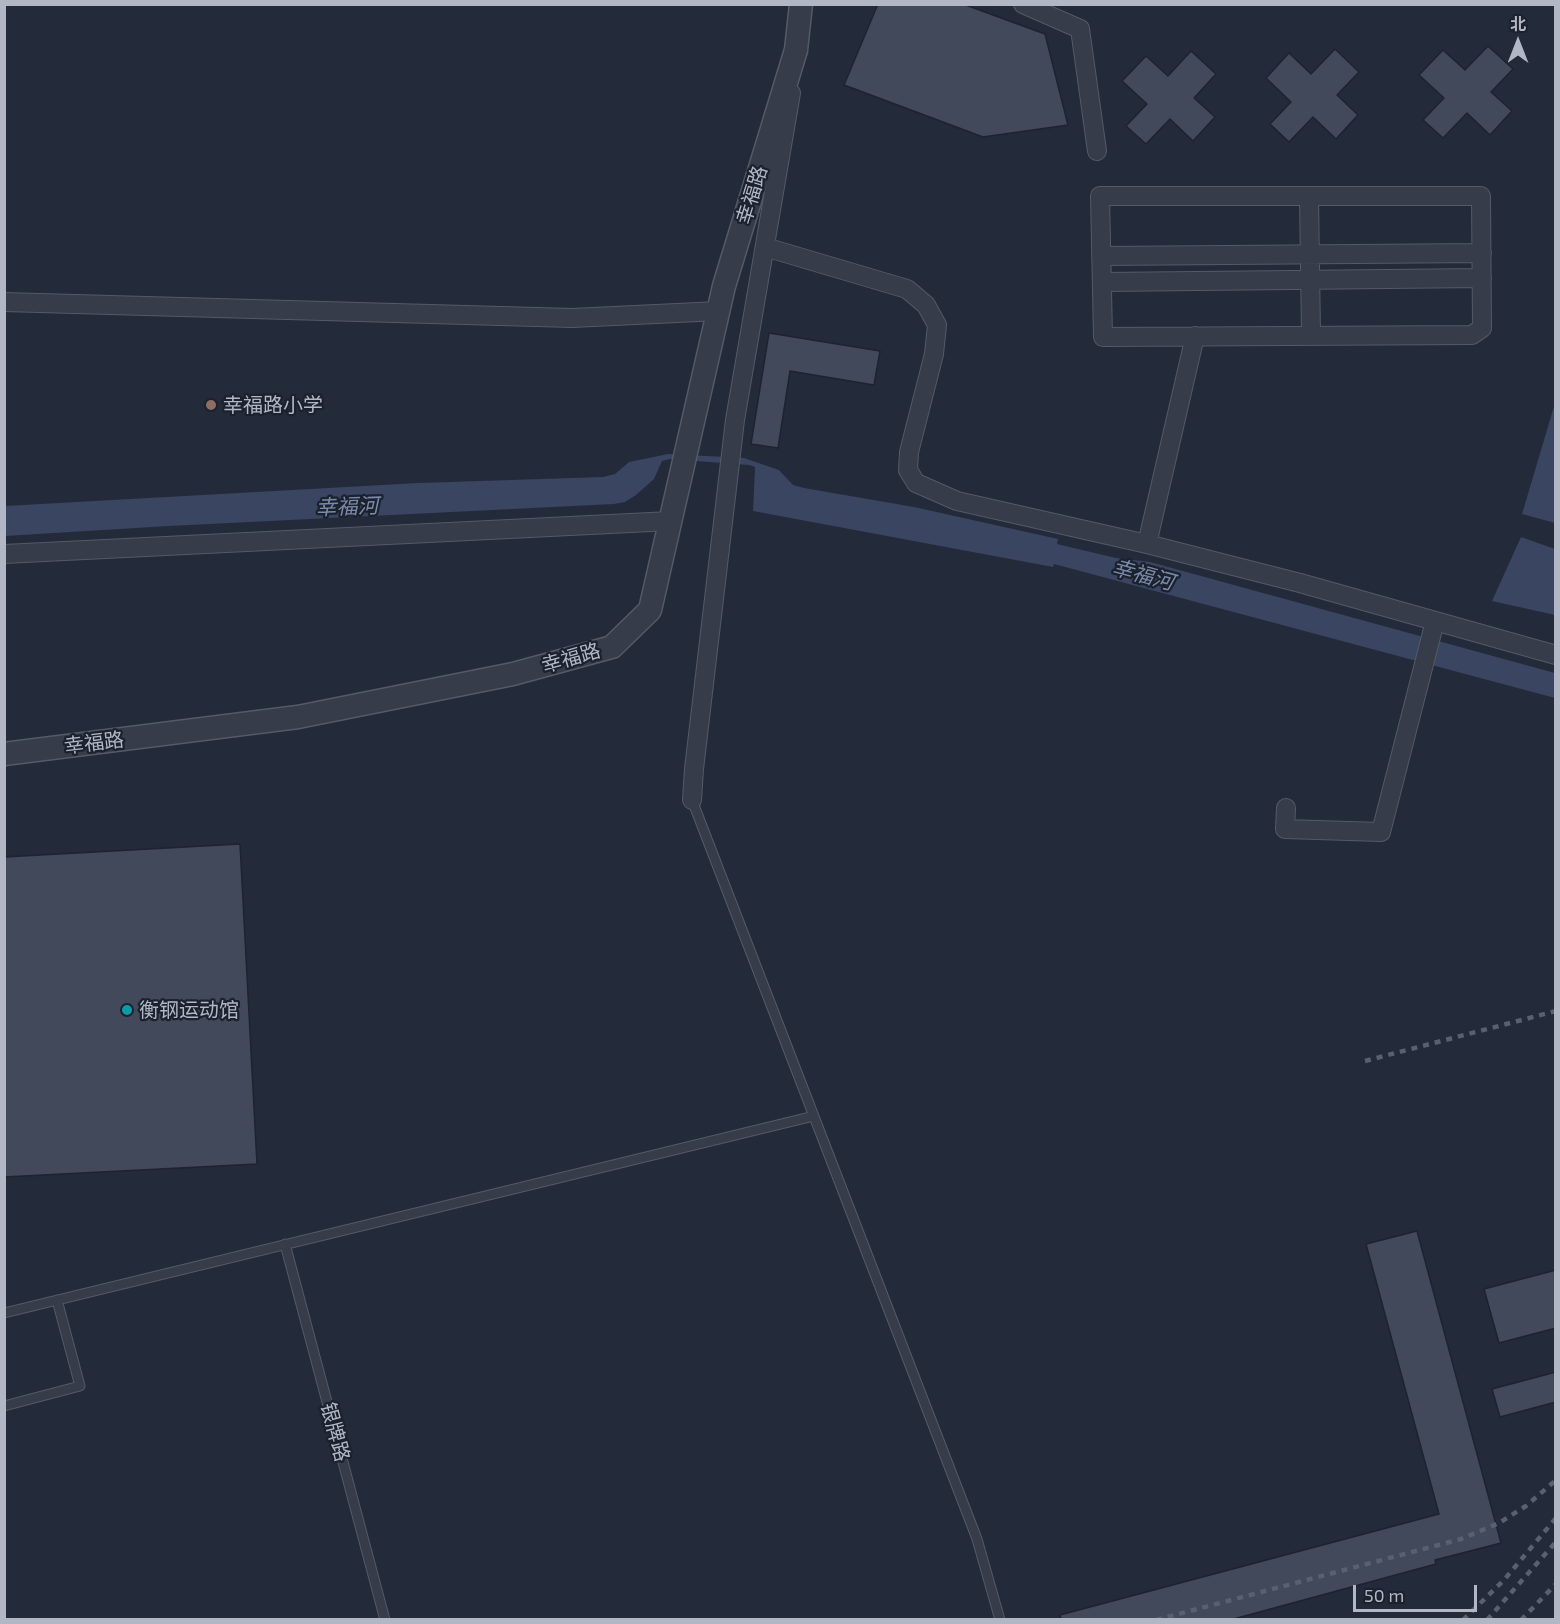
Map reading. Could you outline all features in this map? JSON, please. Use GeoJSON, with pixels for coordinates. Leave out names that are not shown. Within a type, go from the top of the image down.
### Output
{"type":"FeatureCollection","features":[{"type":"Feature","properties":{"kind":"street","name":"幸福路"},"geometry":{"type":"LineString","coordinates":[[4,754],[298,717],[513,674],[612,647],[650,610],[724,286],[796,50],[801,4]]}},
{"type":"Feature","properties":{"kind":"street"},"geometry":{"type":"LineString","coordinates":[[1023,4],[1080,29],[1097,151]]}},
{"type":"Feature","properties":{"kind":"street"},"geometry":{"type":"LineString","coordinates":[[692,800],[735,420],[789,104],[796,50]]}},
{"type":"Feature","properties":{"kind":"street"},"geometry":{"type":"LineString","coordinates":[[1100,196],[1481,196],[1482,253],[1482,328],[1473,334],[1103,337],[1100,196]]}},
{"type":"Feature","properties":{"kind":"street"},"geometry":{"type":"LineString","coordinates":[[1309,196],[1311,336]]}},
{"type":"Feature","properties":{"kind":"street"},"geometry":{"type":"LineString","coordinates":[[765,247],[907,289],[926,305],[937,326],[933,354],[909,452],[908,470],[915,483],[957,501],[1148,544],[1556,655]]}},
{"type":"Feature","properties":{"kind":"street"},"geometry":{"type":"LineString","coordinates":[[1101,256],[1482,253]]}},
{"type":"Feature","properties":{"kind":"street"},"geometry":{"type":"LineString","coordinates":[[1102,282],[1482,278]]}},
{"type":"Feature","properties":{"kind":"street"},"geometry":{"type":"LineString","coordinates":[[4,302],[572,318],[719,311]]}},
{"type":"Feature","properties":{"kind":"street"},"geometry":{"type":"LineString","coordinates":[[1148,544],[1195,336]]}},
{"type":"Feature","properties":{"kind":"street"},"geometry":{"type":"LineString","coordinates":[[4,554],[671,521]]}},
{"type":"Feature","properties":{"kind":"street"},"geometry":{"type":"LineString","coordinates":[[1286,808],[1285,829],[1381,832],[1435,621]]}},
{"type":"Feature","properties":{"kind":"lane"},"geometry":{"type":"LineString","coordinates":[[692,800],[977,1539],[1000,1620]]}},
{"type":"Feature","properties":{"kind":"lane"},"geometry":{"type":"LineString","coordinates":[[4,1313],[814,1116]]}},
{"type":"Feature","properties":{"kind":"lane","name":"银牌路"},"geometry":{"type":"LineString","coordinates":[[285,1244],[385,1620]]}},
{"type":"Feature","properties":{"kind":"lane"},"geometry":{"type":"LineString","coordinates":[[4,1406],[80,1386],[57,1300]]}},
{"type":"Feature","properties":{"kind":"water"},"geometry":{"type":"Polygon","coordinates":[[[1555,403],[1555,523],[1522,514],[1555,403]]]}},
{"type":"Feature","properties":{"kind":"water","name":"幸福河"},"geometry":{"type":"Polygon","coordinates":[[[668,454],[744,458],[779,470],[793,485],[804,488],[914,507],[1058,539],[1057,544],[1116,558],[1150,562],[1555,673],[1555,698],[1054,564],[1053,567],[753,511],[755,467],[749,465],[670,459],[662,461],[654,479],[625,502],[614,504],[5,536],[5,506],[418,483],[603,477],[615,474],[629,462],[668,454]]]}},
{"type":"Feature","properties":{"kind":"water"},"geometry":{"type":"Polygon","coordinates":[[[1521,537],[1555,549],[1555,615],[1492,601],[1521,537]]]}},
{"type":"Feature","properties":{"kind":"building"},"geometry":{"type":"Polygon","coordinates":[[[878,4],[963,4],[1045,34],[1068,125],[983,137],[844,85],[878,4]]]}},
{"type":"Feature","properties":{"kind":"building"},"geometry":{"type":"Polygon","coordinates":[[[1488,46],[1513,69],[1491,92],[1512,111],[1490,135],[1467,113],[1443,138],[1423,120],[1444,98],[1419,75],[1443,50],[1465,70],[1488,46]]]}},
{"type":"Feature","properties":{"kind":"building"},"geometry":{"type":"Polygon","coordinates":[[[1335,49],[1359,72],[1337,95],[1358,115],[1336,139],[1313,117],[1289,142],[1270,124],[1291,102],[1266,78],[1289,53],[1311,74],[1335,49]]]}},
{"type":"Feature","properties":{"kind":"building"},"geometry":{"type":"Polygon","coordinates":[[[1191,51],[1216,74],[1194,98],[1215,117],[1193,141],[1170,119],[1146,144],[1126,126],[1147,104],[1122,81],[1146,56],[1168,76],[1191,51]]]}},
{"type":"Feature","properties":{"kind":"building"},"geometry":{"type":"Polygon","coordinates":[[[769,333],[880,351],[874,385],[790,371],[778,448],[751,444],[769,333]]]}},
{"type":"Feature","properties":{"kind":"building","name":"衡钢运动馆"},"geometry":{"type":"Polygon","coordinates":[[[240,844],[257,1164],[4,1177],[4,857],[240,844]]]}},
{"type":"Feature","properties":{"kind":"building"},"geometry":{"type":"Polygon","coordinates":[[[1417,1231],[1501,1543],[1435,1560],[1436,1564],[1230,1620],[1061,1620],[1060,1615],[1439,1514],[1366,1244],[1417,1231]]]}},
{"type":"Feature","properties":{"kind":"building"},"geometry":{"type":"Polygon","coordinates":[[[1556,1270],[1556,1328],[1499,1343],[1484,1289],[1556,1270]]]}},
{"type":"Feature","properties":{"kind":"building"},"geometry":{"type":"Polygon","coordinates":[[[1556,1372],[1556,1402],[1500,1417],[1492,1389],[1556,1372]]]}},
{"type":"Feature","properties":{"kind":"railway"},"geometry":{"type":"LineString","coordinates":[[1365,1061],[1556,1011]]}},
{"type":"Feature","properties":{"kind":"railway"},"geometry":{"type":"LineString","coordinates":[[1156,1620],[1461,1539],[1499,1523],[1526,1506],[1556,1480]]}},
{"type":"Feature","properties":{"kind":"railway"},"geometry":{"type":"LineString","coordinates":[[1463,1620],[1504,1580],[1556,1518]]}},
{"type":"Feature","properties":{"kind":"railway"},"geometry":{"type":"LineString","coordinates":[[1487,1620],[1556,1542]]}},
{"type":"Feature","properties":{"kind":"railway"},"geometry":{"type":"LineString","coordinates":[[1521,1620],[1556,1584]]}},
{"type":"Feature","properties":{"kind":"place","name":"幸福路小学"},"geometry":{"type":"Point","coordinates":[211,405]}},
{"type":"Feature","properties":{"kind":"place","name":"衡钢运动馆"},"geometry":{"type":"Point","coordinates":[127,1010]}}]}
